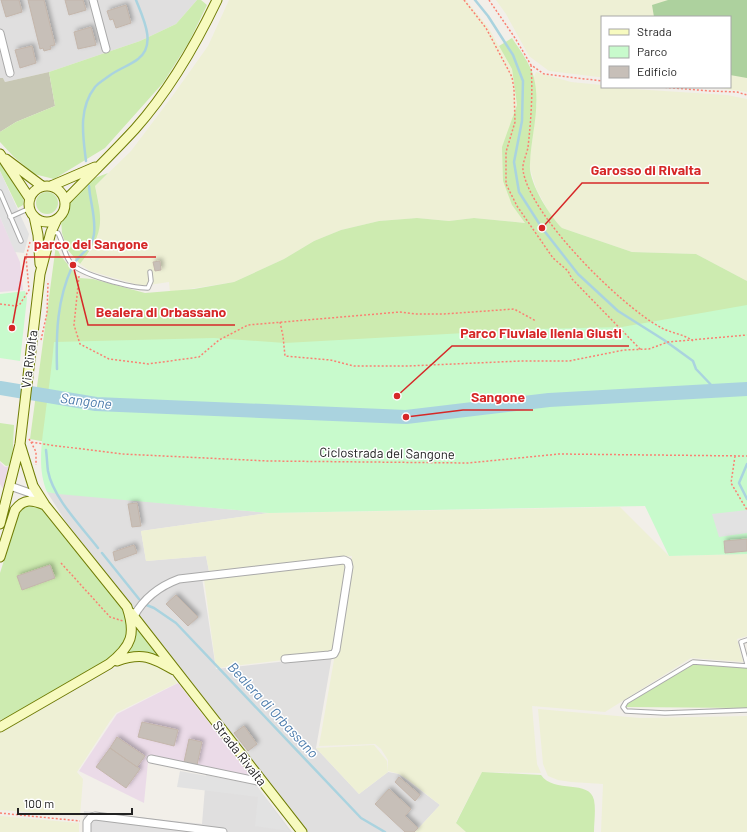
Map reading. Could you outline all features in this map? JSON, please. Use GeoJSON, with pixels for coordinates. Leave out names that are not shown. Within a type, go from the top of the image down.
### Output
{"type":"FeatureCollection","features":[{"type":"Feature","properties":{"kind":"main road","name":"Via Rivalta"},"geometry":{"type":"LineString","coordinates":[[0,524],[23,440],[30,352],[40,274],[51,232],[57,218],[64,208],[65,202],[98,165],[135,129],[162,96],[186,60],[217,0]]}},
{"type":"Feature","properties":{"kind":"main road"},"geometry":{"type":"LineString","coordinates":[[0,154],[46,186],[58,189],[65,202]]}},
{"type":"Feature","properties":{"kind":"main road"},"geometry":{"type":"LineString","coordinates":[[0,154],[31,208],[45,221],[57,218]]}},
{"type":"Feature","properties":{"kind":"main road"},"geometry":{"type":"LineString","coordinates":[[31,208],[34,191],[98,165]]}},
{"type":"Feature","properties":{"kind":"main road","name":"Via Rivalta"},"geometry":{"type":"LineString","coordinates":[[31,208],[38,235],[40,274]]}},
{"type":"Feature","properties":{"kind":"main road","name":"Strada Rivalta"},"geometry":{"type":"LineString","coordinates":[[23,440],[34,486],[45,505],[127,607],[133,620],[178,673],[302,832]]}},
{"type":"Feature","properties":{"kind":"main road"},"geometry":{"type":"LineString","coordinates":[[0,557],[15,510],[18,506],[28,500],[45,505]]}},
{"type":"Feature","properties":{"kind":"main road"},"geometry":{"type":"LineString","coordinates":[[3,724],[109,664],[121,655],[127,647],[132,634],[133,620]]}},
{"type":"Feature","properties":{"kind":"main road","name":"Strada Rivalta"},"geometry":{"type":"LineString","coordinates":[[109,664],[131,656],[143,656],[157,660],[178,673]]}},
{"type":"Feature","properties":{"kind":"street"},"geometry":{"type":"LineString","coordinates":[[93,0],[106,49]]}},
{"type":"Feature","properties":{"kind":"street"},"geometry":{"type":"LineString","coordinates":[[0,33],[10,73]]}},
{"type":"Feature","properties":{"kind":"street"},"geometry":{"type":"LineString","coordinates":[[10,486],[30,493],[45,505]]}},
{"type":"Feature","properties":{"kind":"street"},"geometry":{"type":"LineString","coordinates":[[133,620],[146,598],[179,578],[344,560],[348,562],[349,567],[336,650],[334,654],[285,659]]}},
{"type":"Feature","properties":{"kind":"street"},"geometry":{"type":"LineString","coordinates":[[151,759],[262,782]]}},
{"type":"Feature","properties":{"kind":"street"},"geometry":{"type":"LineString","coordinates":[[87,832],[87,822],[91,817],[95,816],[224,832]]}},
{"type":"Feature","properties":{"kind":"lane"},"geometry":{"type":"LineString","coordinates":[[0,192],[21,241]]}},
{"type":"Feature","properties":{"kind":"lane"},"geometry":{"type":"LineString","coordinates":[[10,217],[31,208]]}},
{"type":"Feature","properties":{"kind":"lane"},"geometry":{"type":"LineString","coordinates":[[51,232],[58,233],[70,262],[80,270],[137,288],[148,288],[150,272]]}},
{"type":"Feature","properties":{"kind":"lane"},"geometry":{"type":"LineString","coordinates":[[747,640],[741,642],[747,665],[693,662],[626,702],[624,708],[626,711],[665,713],[747,710]]}},
{"type":"Feature","properties":{"kind":"path"},"geometry":{"type":"LineString","coordinates":[[464,0],[486,28],[512,77],[515,122],[506,152],[506,184],[517,206],[553,258],[568,271],[572,279],[642,350]]}},
{"type":"Feature","properties":{"kind":"path"},"geometry":{"type":"LineString","coordinates":[[489,0],[515,38],[531,65],[544,74],[601,81]]}},
{"type":"Feature","properties":{"kind":"path"},"geometry":{"type":"LineString","coordinates":[[531,65],[533,96],[528,147],[523,169],[527,183],[541,209],[562,240],[626,304],[661,327],[693,341]]}},
{"type":"Feature","properties":{"kind":"path"},"geometry":{"type":"LineString","coordinates":[[673,88],[736,92],[747,95]]}},
{"type":"Feature","properties":{"kind":"path"},"geometry":{"type":"LineString","coordinates":[[80,270],[74,325],[80,344],[109,359],[148,364],[199,358],[219,340],[248,325],[400,312],[414,314],[444,314],[514,310],[536,321]]}},
{"type":"Feature","properties":{"kind":"path"},"geometry":{"type":"LineString","coordinates":[[280,322],[285,356],[330,360],[354,366],[408,366],[521,361],[569,361],[624,350],[649,349],[668,342],[693,341],[747,335]]}},
{"type":"Feature","properties":{"kind":"path"},"geometry":{"type":"LineString","coordinates":[[23,440],[31,442],[36,452],[36,468]]}},
{"type":"Feature","properties":{"kind":"path","name":"Ciclostrada del Sangone"},"geometry":{"type":"LineString","coordinates":[[31,442],[122,454],[268,460],[468,463],[559,454],[747,456]]}},
{"type":"Feature","properties":{"kind":"path"},"geometry":{"type":"LineString","coordinates":[[735,456],[731,483],[747,510]]}},
{"type":"Feature","properties":{"kind":"path"},"geometry":{"type":"LineString","coordinates":[[61,563],[110,617],[133,620]]}},
{"type":"Feature","properties":{"kind":"path"},"geometry":{"type":"LineString","coordinates":[[0,813],[87,822]]}},
{"type":"Feature","properties":{"kind":"shaded area"},"geometry":{"type":"Polygon","coordinates":[[[0,0],[197,0],[176,24],[140,41],[49,72],[5,82],[3,78],[0,78],[0,0]]]}},
{"type":"Feature","properties":{"kind":"shaded area"},"geometry":{"type":"Polygon","coordinates":[[[229,0],[466,0],[488,27],[512,69],[517,105],[511,124],[512,205],[526,223],[474,218],[449,221],[417,218],[379,221],[341,230],[314,241],[284,259],[234,282],[170,292],[169,282],[142,286],[90,271],[80,264],[95,245],[99,203],[95,186],[131,151],[171,98],[208,46],[229,0]]]}},
{"type":"Feature","properties":{"kind":"shaded area"},"geometry":{"type":"Polygon","coordinates":[[[496,0],[747,0],[747,92],[720,88],[731,88],[731,16],[601,16],[601,77],[598,77],[549,71],[529,56],[506,14],[496,0]]]}},
{"type":"Feature","properties":{"kind":"shaded area"},"geometry":{"type":"Polygon","coordinates":[[[49,72],[55,106],[16,122],[0,132],[0,78],[3,78],[5,82],[49,72]]]}},
{"type":"Feature","properties":{"kind":"shaded area"},"geometry":{"type":"Polygon","coordinates":[[[536,72],[571,82],[601,85],[601,88],[727,95],[747,99],[747,281],[696,254],[632,252],[562,228],[553,220],[536,188],[529,165],[537,104],[534,77],[536,72]]]}},
{"type":"Feature","properties":{"kind":"shaded area"},"geometry":{"type":"Polygon","coordinates":[[[0,171],[29,234],[24,253],[15,252],[0,217],[0,171]]]}},
{"type":"Feature","properties":{"kind":"shaded area"},"geometry":{"type":"Polygon","coordinates":[[[0,217],[20,262],[23,290],[0,292],[0,217]]]}},
{"type":"Feature","properties":{"kind":"shaded area"},"geometry":{"type":"Polygon","coordinates":[[[0,462],[5,467],[11,466],[4,490],[0,484],[0,462]]]}},
{"type":"Feature","properties":{"kind":"shaded area"},"geometry":{"type":"Polygon","coordinates":[[[47,492],[269,513],[141,531],[146,561],[206,556],[210,577],[202,578],[216,669],[332,656],[316,748],[359,794],[388,772],[399,774],[440,805],[415,832],[306,832],[66,522],[47,492]]]}},
{"type":"Feature","properties":{"kind":"shaded area"},"geometry":{"type":"Polygon","coordinates":[[[620,507],[669,556],[747,554],[747,636],[737,639],[743,662],[691,658],[605,712],[532,706],[537,764],[541,773],[482,772],[456,822],[466,832],[415,832],[440,805],[399,774],[388,771],[388,760],[381,749],[375,744],[319,746],[352,556],[209,571],[206,556],[146,561],[141,531],[269,513],[620,507]]]}},
{"type":"Feature","properties":{"kind":"shaded area"},"geometry":{"type":"Polygon","coordinates":[[[747,510],[747,533],[719,537],[712,514],[747,510]]]}},
{"type":"Feature","properties":{"kind":"shaded area"},"geometry":{"type":"Polygon","coordinates":[[[350,561],[334,654],[216,668],[204,579],[350,561]]]}},
{"type":"Feature","properties":{"kind":"shaded area"},"geometry":{"type":"Polygon","coordinates":[[[137,659],[158,665],[168,672],[177,683],[116,713],[110,721],[77,772],[83,779],[80,816],[0,810],[0,733],[113,669],[137,659]]]}},
{"type":"Feature","properties":{"kind":"shaded area"},"geometry":{"type":"Polygon","coordinates":[[[178,683],[257,784],[148,762],[144,803],[79,771],[117,714],[178,683]]]}},
{"type":"Feature","properties":{"kind":"shaded area"},"geometry":{"type":"Polygon","coordinates":[[[538,709],[640,718],[747,716],[747,832],[601,832],[603,784],[571,782],[558,780],[548,776],[543,764],[538,709]]]}},
{"type":"Feature","properties":{"kind":"shaded area"},"geometry":{"type":"Polygon","coordinates":[[[374,745],[387,761],[388,772],[359,794],[316,748],[374,745]]]}},
{"type":"Feature","properties":{"kind":"shaded area"},"geometry":{"type":"Polygon","coordinates":[[[180,771],[256,785],[289,831],[255,826],[258,797],[177,787],[180,771]]]}},
{"type":"Feature","properties":{"kind":"shaded area"},"geometry":{"type":"Polygon","coordinates":[[[206,775],[256,785],[292,832],[83,832],[84,811],[202,824],[206,775]]]}},
{"type":"Feature","properties":{"kind":"shaded area"},"geometry":{"type":"Polygon","coordinates":[[[0,816],[79,823],[79,832],[0,832],[0,816]]]}},
{"type":"Feature","properties":{"kind":"green space"},"geometry":{"type":"Polygon","coordinates":[[[197,0],[201,0],[207,5],[189,42],[163,83],[105,148],[54,179],[34,174],[13,156],[0,142],[0,132],[16,122],[55,106],[49,72],[140,41],[176,24],[197,0]]]}},
{"type":"Feature","properties":{"kind":"green space"},"geometry":{"type":"Polygon","coordinates":[[[668,0],[747,0],[747,78],[731,75],[731,16],[654,16],[652,5],[668,0]]]}},
{"type":"Feature","properties":{"kind":"green space"},"geometry":{"type":"Polygon","coordinates":[[[512,38],[530,68],[536,89],[536,110],[530,164],[532,180],[546,207],[557,223],[562,228],[632,252],[696,254],[747,281],[747,454],[51,443],[30,439],[56,245],[60,255],[79,278],[93,279],[145,293],[194,289],[234,282],[284,259],[314,241],[341,230],[379,221],[417,218],[449,221],[474,218],[525,223],[512,205],[503,181],[502,147],[517,105],[512,69],[499,46],[512,38]]]}},
{"type":"Feature","properties":{"kind":"green space"},"geometry":{"type":"Polygon","coordinates":[[[0,163],[24,197],[23,205],[18,208],[0,171],[0,163]]]}},
{"type":"Feature","properties":{"kind":"green space"},"geometry":{"type":"Polygon","coordinates":[[[108,173],[95,186],[100,227],[94,244],[80,264],[67,249],[62,233],[61,220],[73,196],[92,179],[108,173]]]}},
{"type":"Feature","properties":{"kind":"green space"},"geometry":{"type":"Polygon","coordinates":[[[47,192],[55,195],[58,203],[55,211],[47,214],[39,211],[36,203],[39,195],[47,192]]]}},
{"type":"Feature","properties":{"kind":"green space"},"geometry":{"type":"Polygon","coordinates":[[[25,291],[27,298],[20,361],[0,358],[0,294],[25,291]]]}},
{"type":"Feature","properties":{"kind":"green space"},"geometry":{"type":"Polygon","coordinates":[[[747,305],[747,554],[669,556],[645,506],[269,513],[58,494],[47,492],[44,482],[41,451],[54,342],[214,338],[285,343],[537,329],[622,327],[747,305]]]}},
{"type":"Feature","properties":{"kind":"green space"},"geometry":{"type":"Polygon","coordinates":[[[0,423],[14,425],[12,465],[6,466],[0,461],[0,423]]]}},
{"type":"Feature","properties":{"kind":"green space"},"geometry":{"type":"Polygon","coordinates":[[[32,504],[42,509],[123,609],[126,618],[127,632],[124,643],[120,649],[107,660],[11,716],[0,720],[0,573],[19,513],[25,507],[32,504]]]}},
{"type":"Feature","properties":{"kind":"green space"},"geometry":{"type":"Polygon","coordinates":[[[139,630],[162,655],[157,657],[127,654],[133,643],[136,631],[139,630]]]}},
{"type":"Feature","properties":{"kind":"green space"},"geometry":{"type":"Polygon","coordinates":[[[692,662],[747,666],[747,708],[625,707],[627,702],[692,662]]]}},
{"type":"Feature","properties":{"kind":"green space"},"geometry":{"type":"Polygon","coordinates":[[[482,772],[541,775],[547,781],[554,784],[586,790],[591,794],[594,800],[594,832],[466,832],[456,823],[482,772]]]}},
{"type":"Feature","properties":{"kind":"building"},"geometry":{"type":"Polygon","coordinates":[[[1,0],[19,0],[22,12],[6,17],[1,0]]]}},
{"type":"Feature","properties":{"kind":"building"},"geometry":{"type":"Polygon","coordinates":[[[28,0],[44,0],[55,45],[50,46],[51,49],[44,51],[43,48],[40,49],[28,0]]]}},
{"type":"Feature","properties":{"kind":"building"},"geometry":{"type":"Polygon","coordinates":[[[65,0],[83,0],[86,10],[69,15],[65,0]]]}},
{"type":"Feature","properties":{"kind":"building"},"geometry":{"type":"Polygon","coordinates":[[[126,5],[131,23],[116,28],[113,19],[110,20],[107,11],[126,5]]]}},
{"type":"Feature","properties":{"kind":"building"},"geometry":{"type":"Polygon","coordinates":[[[91,27],[96,45],[78,49],[74,32],[91,27]]]}},
{"type":"Feature","properties":{"kind":"building"},"geometry":{"type":"Polygon","coordinates":[[[32,46],[36,63],[20,68],[15,50],[32,46]]]}},
{"type":"Feature","properties":{"kind":"building"},"geometry":{"type":"Polygon","coordinates":[[[160,261],[161,270],[155,271],[153,262],[160,261]]]}},
{"type":"Feature","properties":{"kind":"building"},"geometry":{"type":"Polygon","coordinates":[[[137,503],[141,526],[132,527],[128,504],[137,503]]]}},
{"type":"Feature","properties":{"kind":"building"},"geometry":{"type":"Polygon","coordinates":[[[747,539],[747,551],[725,553],[724,541],[747,539]]]}},
{"type":"Feature","properties":{"kind":"building"},"geometry":{"type":"Polygon","coordinates":[[[134,545],[137,553],[115,561],[113,552],[134,545]]]}},
{"type":"Feature","properties":{"kind":"building"},"geometry":{"type":"Polygon","coordinates":[[[50,565],[55,578],[22,590],[17,576],[50,565]]]}},
{"type":"Feature","properties":{"kind":"building"},"geometry":{"type":"Polygon","coordinates":[[[176,595],[198,617],[188,626],[166,604],[176,595]]]}},
{"type":"Feature","properties":{"kind":"building"},"geometry":{"type":"Polygon","coordinates":[[[142,722],[178,730],[174,746],[138,737],[142,722]]]}},
{"type":"Feature","properties":{"kind":"building"},"geometry":{"type":"Polygon","coordinates":[[[244,726],[257,744],[248,751],[234,733],[244,726]]]}},
{"type":"Feature","properties":{"kind":"building"},"geometry":{"type":"Polygon","coordinates":[[[117,737],[145,756],[137,767],[110,748],[117,737]]]}},
{"type":"Feature","properties":{"kind":"building"},"geometry":{"type":"Polygon","coordinates":[[[189,739],[202,742],[197,765],[184,762],[189,739]]]}},
{"type":"Feature","properties":{"kind":"building"},"geometry":{"type":"Polygon","coordinates":[[[110,748],[140,769],[126,788],[96,767],[110,748]]]}},
{"type":"Feature","properties":{"kind":"building"},"geometry":{"type":"Polygon","coordinates":[[[399,777],[420,795],[415,801],[395,782],[399,777]]]}},
{"type":"Feature","properties":{"kind":"building"},"geometry":{"type":"Polygon","coordinates":[[[389,789],[411,809],[405,816],[418,828],[414,832],[405,832],[375,804],[389,789]]]}},
{"type":"Feature","properties":{"kind":"waterway","name":"Bealera di Orbassano"},"geometry":{"type":"LineString","coordinates":[[86,161],[83,123],[86,104],[90,95],[95,87],[100,83],[112,74],[138,59],[144,53],[147,46],[147,31],[136,0]]}},
{"type":"Feature","properties":{"kind":"waterway"},"geometry":{"type":"LineString","coordinates":[[475,0],[488,16],[513,55],[523,81],[522,121],[514,162],[519,192],[542,228],[578,274],[618,311],[664,340],[693,361],[696,369],[716,390]]}},
{"type":"Feature","properties":{"kind":"waterway","name":"Bealera di Orbassano"},"geometry":{"type":"LineString","coordinates":[[57,369],[58,317],[63,292],[74,263],[91,244],[94,234],[94,222],[89,186]]}},
{"type":"Feature","properties":{"kind":"waterway","name":"Sangone"},"geometry":{"type":"LineString","coordinates":[[0,388],[96,404],[406,417],[549,400],[747,389]]}},
{"type":"Feature","properties":{"kind":"waterway","name":"Bealera di Orbassano"},"geometry":{"type":"LineString","coordinates":[[46,450],[48,471],[56,491],[69,512],[98,548]]}},
{"type":"Feature","properties":{"kind":"waterway"},"geometry":{"type":"LineString","coordinates":[[747,464],[739,483],[747,499]]}},
{"type":"Feature","properties":{"kind":"waterway","name":"Bealera di Orbassano"},"geometry":{"type":"LineString","coordinates":[[102,553],[139,599]]}},
{"type":"Feature","properties":{"kind":"waterway","name":"Bealera di Orbassano"},"geometry":{"type":"LineString","coordinates":[[144,604],[154,608],[176,623],[361,818],[385,832]]}},
{"type":"Feature","properties":{"kind":"place","name":"Garosso di Rivalta"},"geometry":{"type":"Point","coordinates":[542,228]}},
{"type":"Feature","properties":{"kind":"place","name":"Bealera di Orbassano"},"geometry":{"type":"Point","coordinates":[73,265]}},
{"type":"Feature","properties":{"kind":"place","name":"parco del Sangone"},"geometry":{"type":"Point","coordinates":[12,328]}},
{"type":"Feature","properties":{"kind":"place","name":"Parco Fluviale Ilenia Giusti"},"geometry":{"type":"Point","coordinates":[397,396]}},
{"type":"Feature","properties":{"kind":"place","name":"Sangone"},"geometry":{"type":"Point","coordinates":[406,417]}}]}
